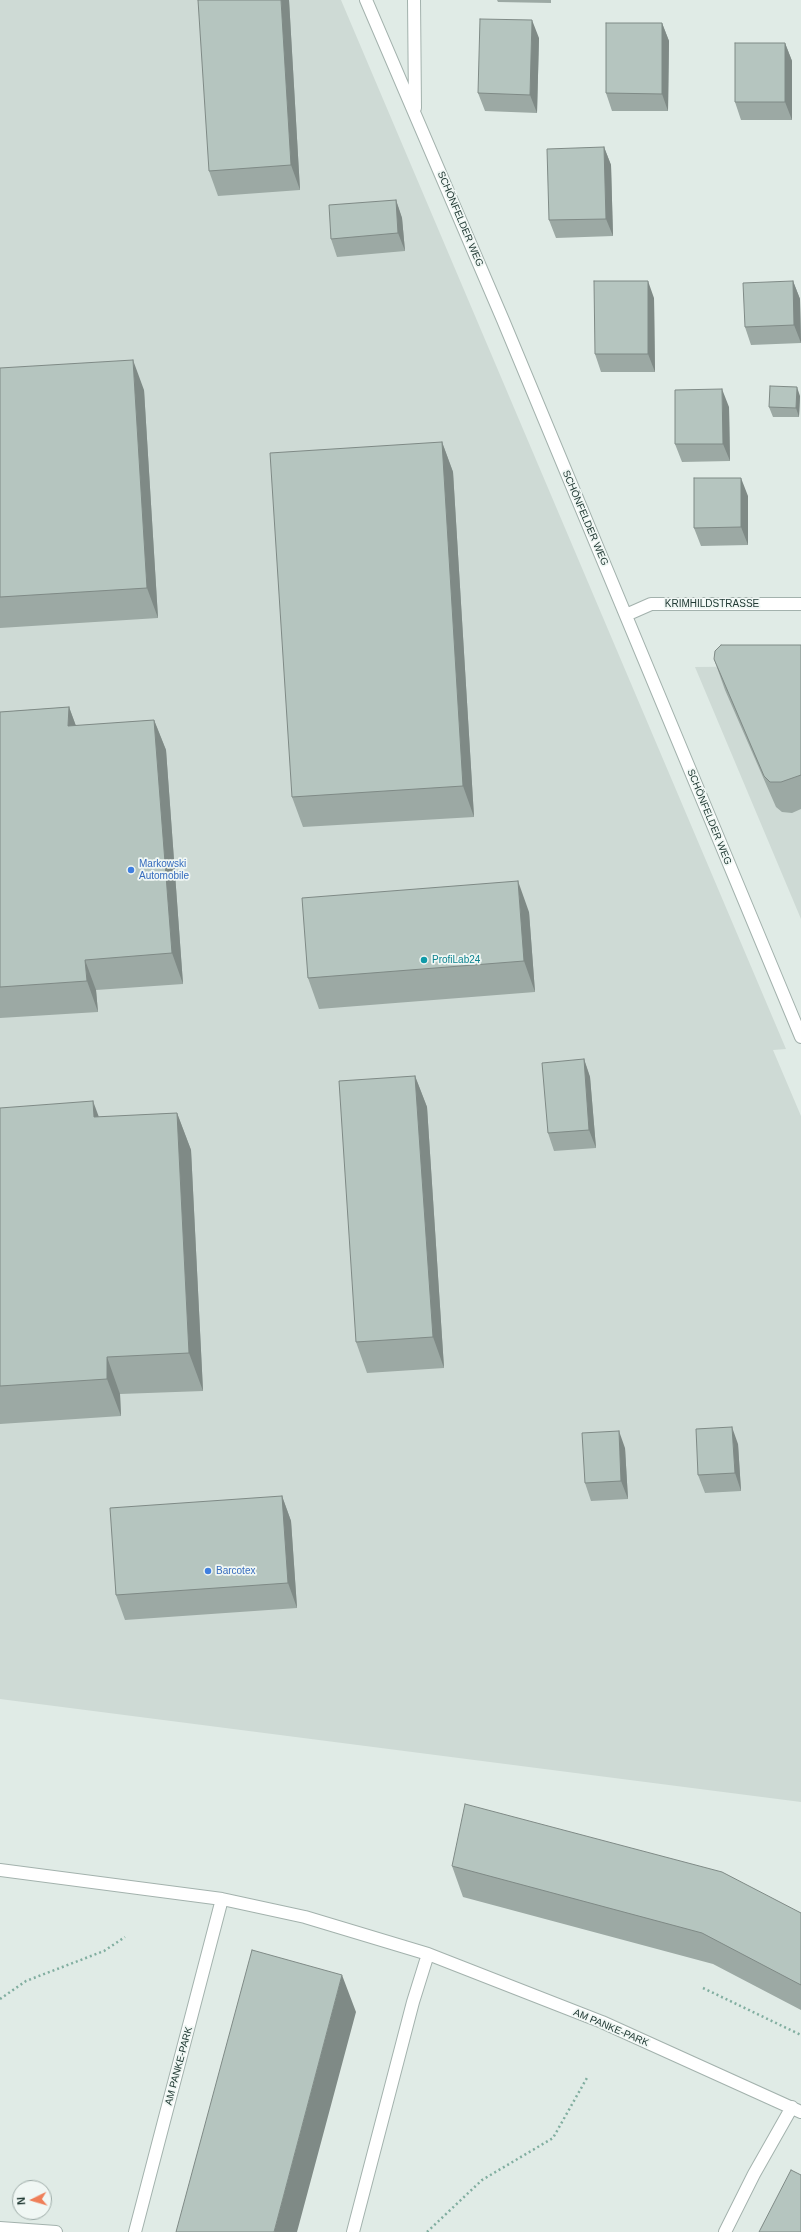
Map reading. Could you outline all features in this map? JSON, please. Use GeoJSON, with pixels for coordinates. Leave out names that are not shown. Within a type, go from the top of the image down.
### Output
{"type":"FeatureCollection","features":[{"type":"Feature","properties":{"kind":"street","name":"SCHÖNFELDER WEG"},"geometry":{"type":"LineString","coordinates":[[366,0],[626,615],[801,1037]]}},
{"type":"Feature","properties":{"kind":"street"},"geometry":{"type":"LineString","coordinates":[[414,0],[415,113]]}},
{"type":"Feature","properties":{"kind":"street","name":"KRIMHILDSTRASSE"},"geometry":{"type":"LineString","coordinates":[[626,615],[651,604],[801,604]]}},
{"type":"Feature","properties":{"kind":"street","name":"AM PANKE-PARK"},"geometry":{"type":"LineString","coordinates":[[0,1870],[30,1872],[222,1899],[305,1917],[428,1954],[602,2022],[796,2110],[754,2174],[725,2232]]}},
{"type":"Feature","properties":{"kind":"street","name":"AM PANKE-PARK"},"geometry":{"type":"LineString","coordinates":[[135,2232],[222,1899]]}},
{"type":"Feature","properties":{"kind":"street"},"geometry":{"type":"LineString","coordinates":[[353,2232],[413,2002],[428,1954]]}},
{"type":"Feature","properties":{"kind":"street"},"geometry":{"type":"LineString","coordinates":[[0,2228],[56,2232]]}},
{"type":"Feature","properties":{"kind":"path"},"geometry":{"type":"LineString","coordinates":[[0,1999],[26,1981],[104,1950],[125,1937]]}},
{"type":"Feature","properties":{"kind":"path"},"geometry":{"type":"LineString","coordinates":[[703,1988],[801,2035]]}},
{"type":"Feature","properties":{"kind":"path"},"geometry":{"type":"LineString","coordinates":[[427,2232],[482,2180],[553,2138],[588,2076]]}},
{"type":"Feature","properties":{"kind":"shaded area"},"geometry":{"type":"Polygon","coordinates":[[[0,0],[341,0],[786,1049],[773,1050],[801,1116],[801,1802],[0,1699],[0,0]]]}},
{"type":"Feature","properties":{"kind":"shaded area"},"geometry":{"type":"Polygon","coordinates":[[[801,666],[801,919],[695,667],[801,666]]]}},
{"type":"Feature","properties":{"kind":"building"},"geometry":{"type":"Polygon","coordinates":[[[198,0],[281,0],[291,165],[209,171],[198,0]]]}},
{"type":"Feature","properties":{"kind":"building"},"geometry":{"type":"Polygon","coordinates":[[[480,19],[532,20],[530,95],[478,93],[480,19]]]}},
{"type":"Feature","properties":{"kind":"building"},"geometry":{"type":"Polygon","coordinates":[[[606,23],[662,23],[662,94],[606,93],[606,23]]]}},
{"type":"Feature","properties":{"kind":"building"},"geometry":{"type":"Polygon","coordinates":[[[735,43],[785,43],[785,102],[735,102],[735,43]]]}},
{"type":"Feature","properties":{"kind":"building"},"geometry":{"type":"Polygon","coordinates":[[[604,147],[606,219],[549,220],[547,149],[604,147]]]}},
{"type":"Feature","properties":{"kind":"building"},"geometry":{"type":"Polygon","coordinates":[[[396,200],[398,233],[331,239],[329,205],[396,200]]]}},
{"type":"Feature","properties":{"kind":"building"},"geometry":{"type":"Polygon","coordinates":[[[594,281],[648,281],[648,354],[595,354],[594,281]]]}},
{"type":"Feature","properties":{"kind":"building"},"geometry":{"type":"Polygon","coordinates":[[[793,281],[794,325],[745,327],[743,283],[793,281]]]}},
{"type":"Feature","properties":{"kind":"building"},"geometry":{"type":"Polygon","coordinates":[[[133,360],[147,588],[0,597],[0,368],[133,360]]]}},
{"type":"Feature","properties":{"kind":"building"},"geometry":{"type":"Polygon","coordinates":[[[770,386],[797,387],[796,408],[769,407],[770,386]]]}},
{"type":"Feature","properties":{"kind":"building"},"geometry":{"type":"Polygon","coordinates":[[[722,389],[723,444],[675,444],[675,390],[722,389]]]}},
{"type":"Feature","properties":{"kind":"building"},"geometry":{"type":"Polygon","coordinates":[[[442,442],[463,786],[292,797],[270,453],[442,442]]]}},
{"type":"Feature","properties":{"kind":"building"},"geometry":{"type":"Polygon","coordinates":[[[694,478],[741,478],[741,527],[694,528],[694,478]]]}},
{"type":"Feature","properties":{"kind":"building"},"geometry":{"type":"Polygon","coordinates":[[[721,645],[801,645],[801,775],[781,782],[770,782],[764,776],[714,659],[715,651],[721,645]]]}},
{"type":"Feature","properties":{"kind":"building"},"geometry":{"type":"Polygon","coordinates":[[[69,707],[68,726],[154,720],[172,953],[85,960],[87,981],[0,987],[0,712],[69,707]]]}},
{"type":"Feature","properties":{"kind":"building"},"geometry":{"type":"Polygon","coordinates":[[[518,881],[524,961],[308,978],[302,898],[518,881]]]}},
{"type":"Feature","properties":{"kind":"building"},"geometry":{"type":"Polygon","coordinates":[[[584,1059],[589,1130],[548,1133],[542,1063],[584,1059]]]}},
{"type":"Feature","properties":{"kind":"building"},"geometry":{"type":"Polygon","coordinates":[[[415,1076],[433,1337],[356,1342],[339,1081],[415,1076]]]}},
{"type":"Feature","properties":{"kind":"building"},"geometry":{"type":"Polygon","coordinates":[[[93,1101],[94,1117],[177,1113],[189,1353],[107,1357],[107,1379],[0,1386],[0,1108],[93,1101]]]}},
{"type":"Feature","properties":{"kind":"building"},"geometry":{"type":"Polygon","coordinates":[[[732,1427],[735,1473],[698,1475],[696,1429],[732,1427]]]}},
{"type":"Feature","properties":{"kind":"building"},"geometry":{"type":"Polygon","coordinates":[[[619,1431],[621,1481],[585,1483],[582,1433],[619,1431]]]}},
{"type":"Feature","properties":{"kind":"building","name":"Barcotex"},"geometry":{"type":"Polygon","coordinates":[[[282,1496],[288,1583],[116,1595],[110,1508],[282,1496]]]}},
{"type":"Feature","properties":{"kind":"building"},"geometry":{"type":"Polygon","coordinates":[[[465,1804],[722,1872],[801,1913],[801,1985],[702,1933],[452,1866],[465,1804]]]}},
{"type":"Feature","properties":{"kind":"building"},"geometry":{"type":"Polygon","coordinates":[[[252,1950],[342,1975],[274,2232],[176,2232],[252,1950]]]}},
{"type":"Feature","properties":{"kind":"building"},"geometry":{"type":"Polygon","coordinates":[[[791,2170],[801,2175],[801,2232],[759,2232],[791,2170]]]}},
{"type":"Feature","properties":{"kind":"place","name":"Markowski Automobile"},"geometry":{"type":"Point","coordinates":[131,870]}},
{"type":"Feature","properties":{"kind":"place","name":"ProfiLab24"},"geometry":{"type":"Point","coordinates":[424,960]}},
{"type":"Feature","properties":{"kind":"place","name":"Barcotex"},"geometry":{"type":"Point","coordinates":[208,1571]}}]}
